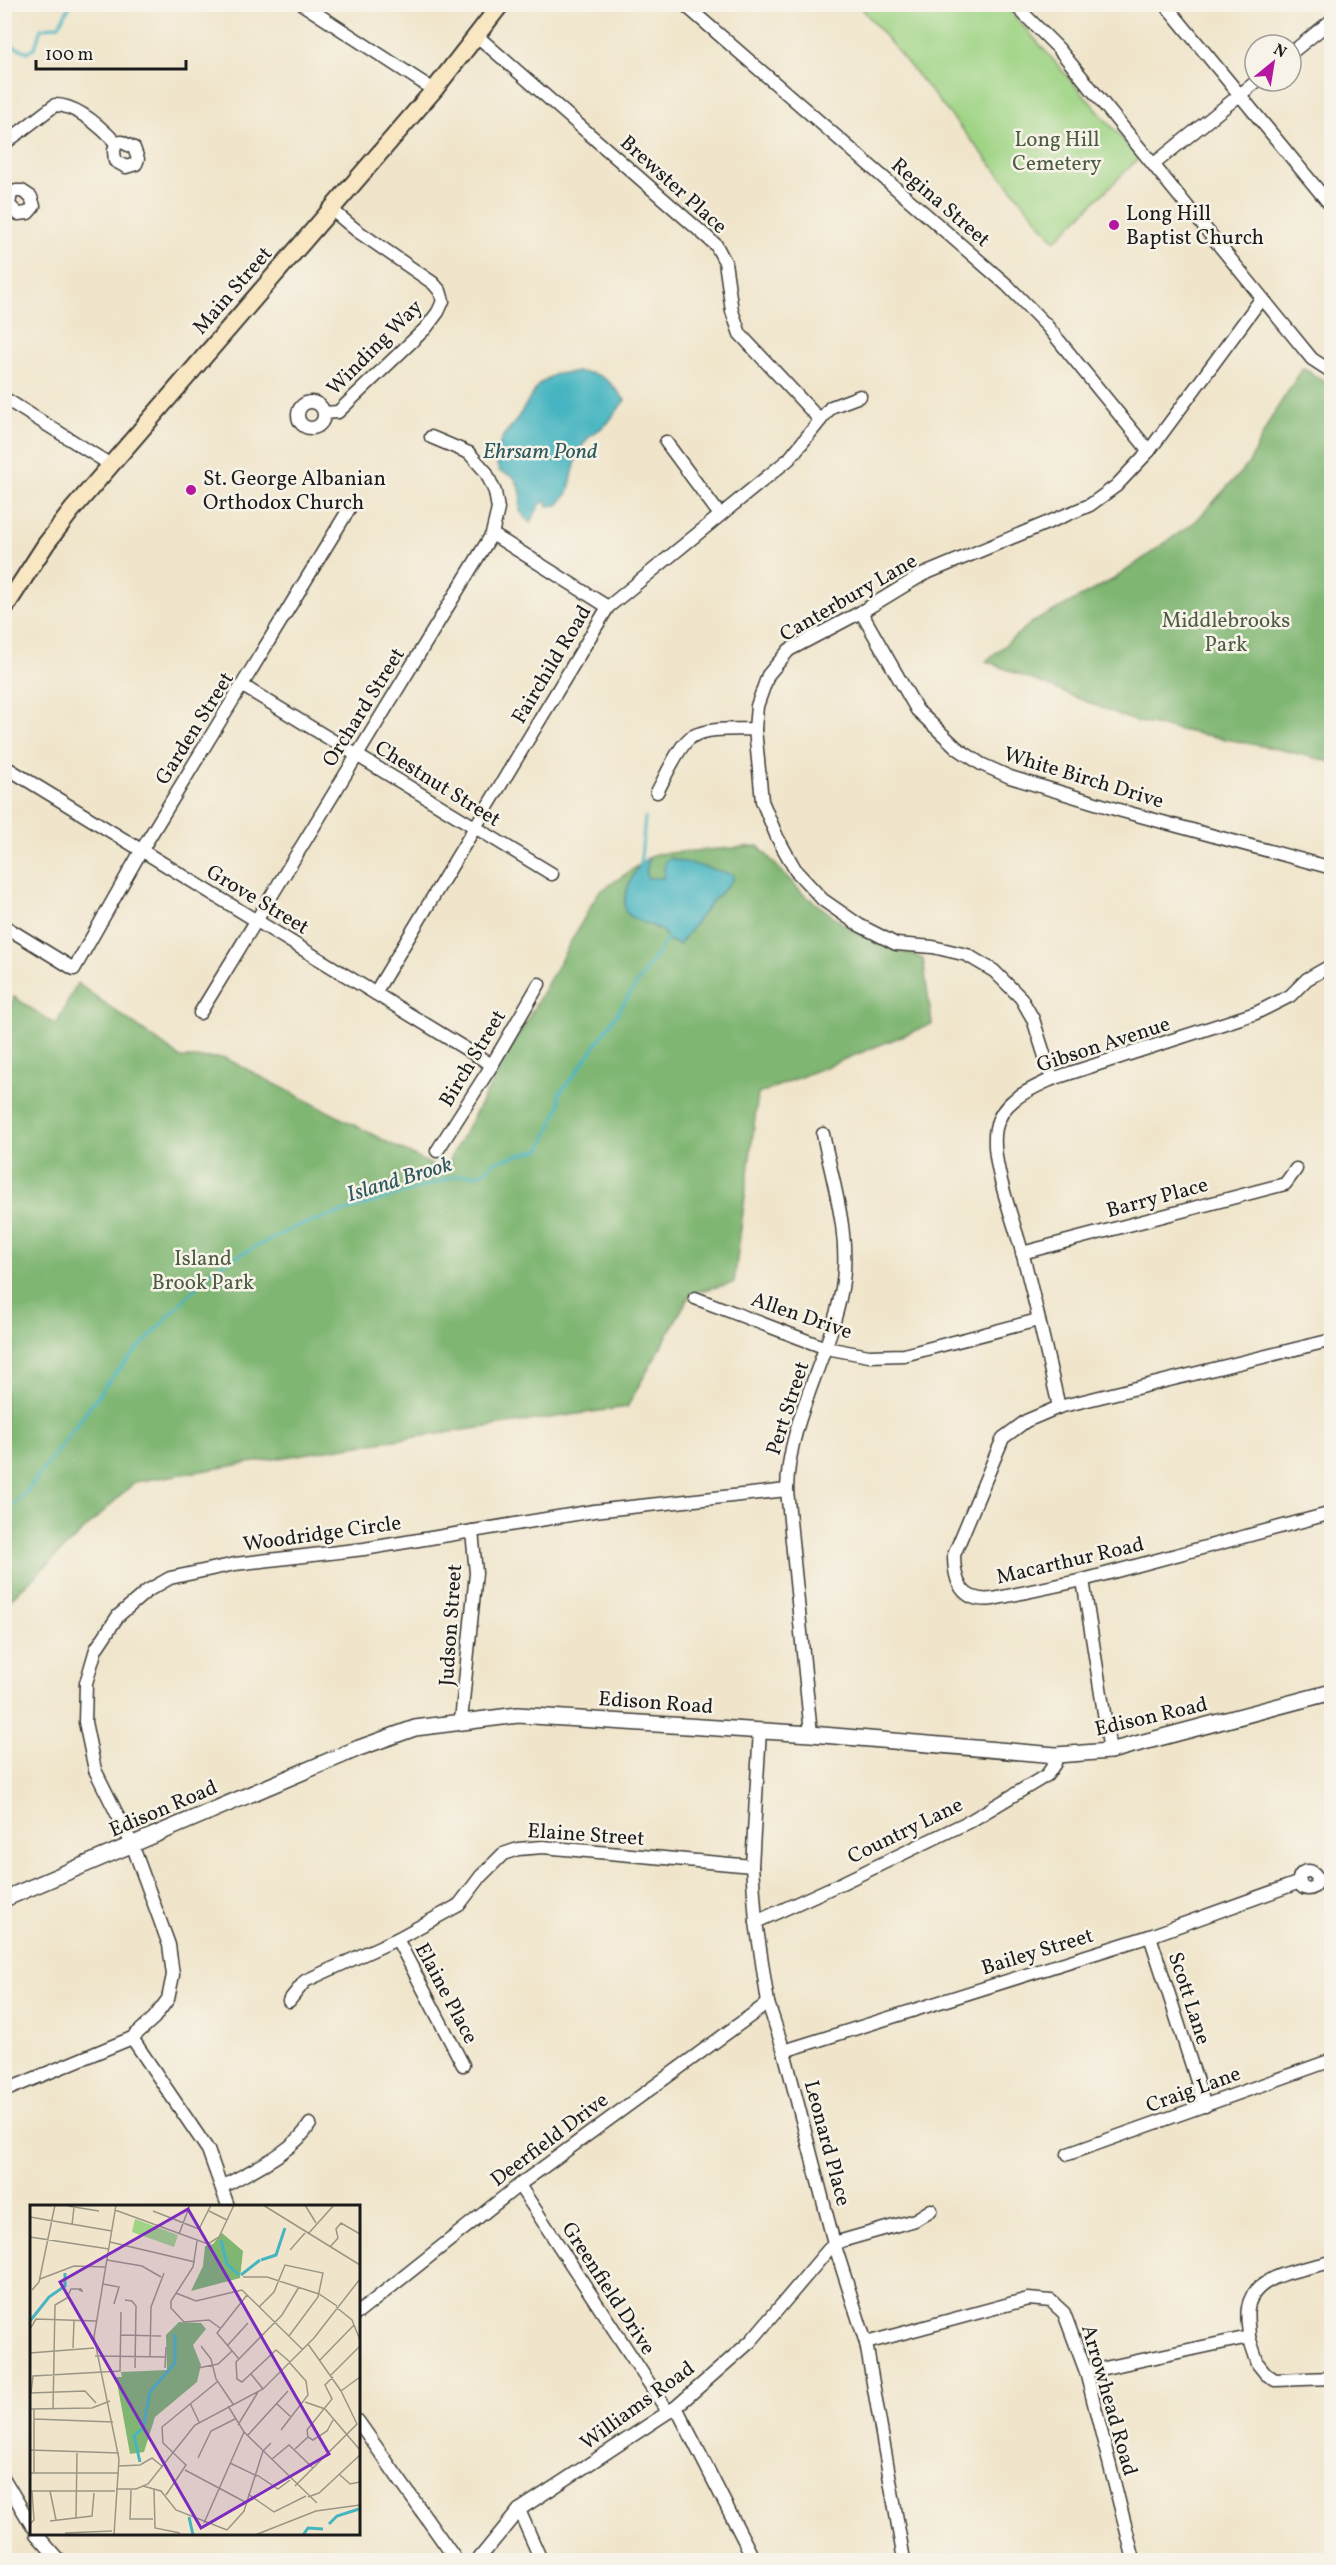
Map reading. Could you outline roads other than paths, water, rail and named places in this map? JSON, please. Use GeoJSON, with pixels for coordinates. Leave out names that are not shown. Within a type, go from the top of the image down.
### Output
{"type":"FeatureCollection","features":[{"type":"Feature","properties":{"kind":"main road","name":"Main Street"},"geometry":{"type":"LineString","coordinates":[[4,609],[46,543],[434,90],[501,4]]}},
{"type":"Feature","properties":{"kind":"street"},"geometry":{"type":"LineString","coordinates":[[302,4],[434,90]]}},
{"type":"Feature","properties":{"kind":"street","name":"Regina Street"},"geometry":{"type":"LineString","coordinates":[[684,4],[1007,285],[1047,326],[1149,451]]}},
{"type":"Feature","properties":{"kind":"street"},"geometry":{"type":"LineString","coordinates":[[1165,4],[1332,207]]}},
{"type":"Feature","properties":{"kind":"street"},"geometry":{"type":"LineString","coordinates":[[1019,6],[1058,48],[1312,359],[1332,372]]}},
{"type":"Feature","properties":{"kind":"street"},"geometry":{"type":"LineString","coordinates":[[1303,43],[1332,20]]}},
{"type":"Feature","properties":{"kind":"street","name":"Brewster Place"},"geometry":{"type":"LineString","coordinates":[[476,35],[716,245],[725,262],[732,311],[740,334],[820,420]]}},
{"type":"Feature","properties":{"kind":"street"},"geometry":{"type":"LineString","coordinates":[[1154,164],[1243,93]]}},
{"type":"Feature","properties":{"kind":"street"},"geometry":{"type":"LineString","coordinates":[[4,144],[55,105],[64,105],[95,124],[116,143]]}},
{"type":"Feature","properties":{"kind":"street","name":"Winding Way"},"geometry":{"type":"LineString","coordinates":[[324,413],[338,412],[426,328],[443,301],[440,291],[432,283],[364,237],[331,209]]}},
{"type":"Feature","properties":{"kind":"street","name":"Canterbury Lane"},"geometry":{"type":"LineString","coordinates":[[1052,1079],[1033,1019],[1021,998],[994,971],[967,955],[933,947],[896,944],[859,925],[823,900],[796,871],[777,837],[762,801],[755,729],[757,706],[768,675],[789,650],[861,612],[922,575],[1090,505],[1116,486],[1149,451],[1261,299]]}},
{"type":"Feature","properties":{"kind":"street","name":"Fairchild Road"},"geometry":{"type":"LineString","coordinates":[[375,993],[608,607],[789,459],[831,407],[860,396]]}},
{"type":"Feature","properties":{"kind":"street"},"geometry":{"type":"LineString","coordinates":[[4,398],[111,465]]}},
{"type":"Feature","properties":{"kind":"street","name":"Orchard Street"},"geometry":{"type":"LineString","coordinates":[[200,1013],[492,534],[498,509],[495,492],[486,472],[470,453],[431,437]]}},
{"type":"Feature","properties":{"kind":"street"},"geometry":{"type":"LineString","coordinates":[[666,442],[720,515]]}},
{"type":"Feature","properties":{"kind":"street","name":"Garden Street"},"geometry":{"type":"LineString","coordinates":[[4,926],[74,969],[141,851],[349,509]]}},
{"type":"Feature","properties":{"kind":"street"},"geometry":{"type":"LineString","coordinates":[[492,534],[608,607]]}},
{"type":"Feature","properties":{"kind":"street","name":"White Birch Drive"},"geometry":{"type":"LineString","coordinates":[[861,612],[917,710],[957,748],[981,764],[1011,777],[1122,812],[1332,868]]}},
{"type":"Feature","properties":{"kind":"street","name":"Chestnut Street"},"geometry":{"type":"LineString","coordinates":[[243,686],[474,829],[552,874]]}},
{"type":"Feature","properties":{"kind":"street"},"geometry":{"type":"LineString","coordinates":[[657,792],[680,750],[691,736],[706,731],[755,729]]}},
{"type":"Feature","properties":{"kind":"street","name":"Grove Street"},"geometry":{"type":"LineString","coordinates":[[4,766],[492,1065]]}},
{"type":"Feature","properties":{"kind":"street","name":"Gibson Avenue"},"geometry":{"type":"LineString","coordinates":[[1059,1407],[1023,1253],[1002,1184],[996,1151],[996,1129],[1004,1109],[1021,1094],[1052,1079],[1256,1013],[1290,996],[1307,979],[1332,966]]}},
{"type":"Feature","properties":{"kind":"street","name":"Birch Street"},"geometry":{"type":"LineString","coordinates":[[437,1151],[492,1065],[539,984]]}},
{"type":"Feature","properties":{"kind":"street","name":"Pert Street"},"geometry":{"type":"LineString","coordinates":[[812,1734],[787,1490],[788,1464],[796,1432],[826,1348],[842,1287],[843,1227],[823,1134]]}},
{"type":"Feature","properties":{"kind":"street","name":"Barry Place"},"geometry":{"type":"LineString","coordinates":[[1023,1253],[1285,1184],[1296,1169]]}},
{"type":"Feature","properties":{"kind":"street","name":"Allen Drive"},"geometry":{"type":"LineString","coordinates":[[695,1298],[826,1348],[868,1356],[904,1355],[1038,1320]]}},
{"type":"Feature","properties":{"kind":"street","name":"Macarthur Road"},"geometry":{"type":"LineString","coordinates":[[1332,1340],[1059,1407],[1026,1421],[1004,1438],[954,1555],[954,1574],[963,1591],[980,1600],[1083,1580],[1332,1513]]}},
{"type":"Feature","properties":{"kind":"street","name":"Woodridge Circle"},"geometry":{"type":"LineString","coordinates":[[4,2091],[132,2038],[154,2018],[168,1999],[173,1975],[169,1945],[132,1844],[95,1770],[85,1722],[86,1683],[96,1649],[118,1616],[147,1591],[170,1578],[235,1564],[364,1549],[594,1511],[787,1490]]}},
{"type":"Feature","properties":{"kind":"street","name":"Judson Street"},"geometry":{"type":"LineString","coordinates":[[461,1721],[476,1573],[472,1531]]}},
{"type":"Feature","properties":{"kind":"street"},"geometry":{"type":"LineString","coordinates":[[1083,1580],[1110,1751]]}},
{"type":"Feature","properties":{"kind":"street","name":"Edison Road"},"geometry":{"type":"LineString","coordinates":[[4,1899],[359,1748],[415,1728],[518,1715],[760,1730],[1056,1755],[1110,1751],[1332,1692]]}},
{"type":"Feature","properties":{"kind":"street","name":"Leonard Place"},"geometry":{"type":"LineString","coordinates":[[760,1730],[752,1866],[756,1922],[768,2003],[784,2051],[834,2243],[866,2343],[904,2560]]}},
{"type":"Feature","properties":{"kind":"street","name":"Country Lane"},"geometry":{"type":"LineString","coordinates":[[756,1922],[972,1820],[1047,1775],[1055,1763],[1056,1755]]}},
{"type":"Feature","properties":{"kind":"street","name":"Elaine Street"},"geometry":{"type":"LineString","coordinates":[[289,2001],[305,1981],[397,1939],[459,1905],[493,1863],[503,1854],[518,1848],[543,1847],[752,1866]]}},
{"type":"Feature","properties":{"kind":"street","name":"Bailey Street"},"geometry":{"type":"LineString","coordinates":[[784,2051],[1150,1936],[1300,1882]]}},
{"type":"Feature","properties":{"kind":"street","name":"Scott Lane"},"geometry":{"type":"LineString","coordinates":[[1150,1936],[1204,2106]]}},
{"type":"Feature","properties":{"kind":"street","name":"Elaine Place"},"geometry":{"type":"LineString","coordinates":[[397,1939],[463,2065]]}},
{"type":"Feature","properties":{"kind":"street","name":"Deerfield Drive"},"geometry":{"type":"LineString","coordinates":[[360,2311],[519,2185],[768,2003]]}},
{"type":"Feature","properties":{"kind":"street"},"geometry":{"type":"LineString","coordinates":[[132,2038],[208,2150],[228,2205]]}},
{"type":"Feature","properties":{"kind":"street","name":"Craig Lane"},"geometry":{"type":"LineString","coordinates":[[1068,2154],[1332,2060]]}},
{"type":"Feature","properties":{"kind":"street"},"geometry":{"type":"LineString","coordinates":[[222,2187],[293,2145],[304,2135],[310,2124]]}},
{"type":"Feature","properties":{"kind":"street","name":"Greenfield Drive"},"geometry":{"type":"LineString","coordinates":[[519,2185],[672,2409],[754,2560]]}},
{"type":"Feature","properties":{"kind":"street"},"geometry":{"type":"LineString","coordinates":[[834,2243],[915,2220],[931,2210]]}},
{"type":"Feature","properties":{"kind":"street","name":"Williams Road"},"geometry":{"type":"LineString","coordinates":[[478,2560],[519,2510],[672,2409],[751,2342],[834,2243]]}},
{"type":"Feature","properties":{"kind":"street"},"geometry":{"type":"LineString","coordinates":[[1332,2262],[1271,2279],[1259,2287],[1248,2307],[1249,2337],[1258,2364],[1266,2374],[1275,2380],[1332,2378]]}},
{"type":"Feature","properties":{"kind":"street","name":"Arrowhead Road"},"geometry":{"type":"LineString","coordinates":[[866,2343],[1028,2299],[1051,2301],[1064,2313],[1086,2372],[1134,2560]]}},
{"type":"Feature","properties":{"kind":"street"},"geometry":{"type":"LineString","coordinates":[[1086,2372],[1249,2337]]}},
{"type":"Feature","properties":{"kind":"street"},"geometry":{"type":"LineString","coordinates":[[360,2424],[456,2560]]}},
{"type":"Feature","properties":{"kind":"street"},"geometry":{"type":"LineString","coordinates":[[4,2479],[30,2523]]}},
{"type":"Feature","properties":{"kind":"street"},"geometry":{"type":"LineString","coordinates":[[519,2510],[541,2560]]}},
{"type":"Feature","properties":{"kind":"street"},"geometry":{"type":"LineString","coordinates":[[41,2536],[59,2560]]}},
{"type":"Feature","properties":{"kind":"water","name":"Ehrsam Pond"},"geometry":{"type":"Polygon","coordinates":[[[585,372],[605,378],[625,400],[607,424],[589,437],[578,452],[568,493],[558,505],[548,506],[545,501],[541,503],[530,523],[520,511],[521,492],[514,477],[499,471],[495,457],[503,436],[515,422],[539,384],[555,374],[585,372]]]}},
{"type":"Feature","properties":{"kind":"water"},"geometry":{"type":"Polygon","coordinates":[[[647,858],[649,859],[646,874],[648,878],[663,878],[665,862],[670,858],[734,875],[733,880],[709,905],[679,945],[668,940],[654,926],[635,919],[625,911],[627,889],[638,868],[647,858]]]}},
{"type":"Feature","properties":{"kind":"waterway"},"geometry":{"type":"LineString","coordinates":[[4,49],[10,45],[28,52],[35,47],[41,29],[59,25],[71,4]]}},
{"type":"Feature","properties":{"kind":"waterway","name":"Island Brook"},"geometry":{"type":"LineString","coordinates":[[640,867],[645,818]]}},
{"type":"Feature","properties":{"kind":"waterway","name":"Island Brook"},"geometry":{"type":"LineString","coordinates":[[4,1513],[25,1494],[111,1378],[214,1268],[295,1227],[460,1175],[479,1174],[493,1162],[541,1149],[560,1105],[559,1094],[585,1061],[669,936]]}},
{"type":"Feature","properties":{"kind":"place","name":"Long Hill Baptist Church"},"geometry":{"type":"Point","coordinates":[1114,225]}},
{"type":"Feature","properties":{"kind":"place","name":"St. George Albanian Orthodox Church"},"geometry":{"type":"Point","coordinates":[191,490]}},
{"type":"Feature","properties":{"kind":"park label","name":"Long Hill Cemetery"},"geometry":{"type":"Point","coordinates":[1057,151]}},
{"type":"Feature","properties":{"kind":"park label","name":"Middlebrooks Park"},"geometry":{"type":"Point","coordinates":[1226,632]}},
{"type":"Feature","properties":{"kind":"park label","name":"Island Brook Park"},"geometry":{"type":"Point","coordinates":[203,1270]}}]}
